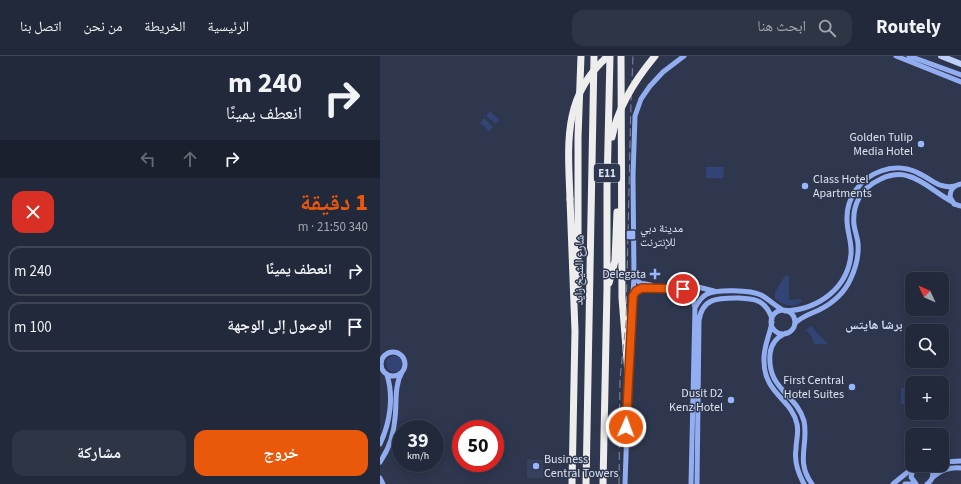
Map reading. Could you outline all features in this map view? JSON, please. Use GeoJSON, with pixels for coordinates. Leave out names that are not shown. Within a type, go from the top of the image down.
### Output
{"type":"FeatureCollection","features":[{"type":"Feature","properties":{"kind":"highway"},"geometry":{"type":"LineString","coordinates":[[575,331],[578,305],[578,144],[580,56]]}},
{"type":"Feature","properties":{"kind":"highway","name":"شارع الشيخ زايد"},"geometry":{"type":"LineString","coordinates":[[586,484],[594,56]]}},
{"type":"Feature","properties":{"kind":"highway"},"geometry":{"type":"LineString","coordinates":[[572,484],[575,331],[568,140],[573,111],[580,91],[597,67],[609,56]]}},
{"type":"Feature","properties":{"kind":"highway","name":"E11"},"geometry":{"type":"LineString","coordinates":[[603,484],[607,289],[609,56]]}},
{"type":"Feature","properties":{"kind":"highway"},"geometry":{"type":"LineString","coordinates":[[621,56],[622,304],[626,329],[628,374]]}},
{"type":"Feature","properties":{"kind":"highway"},"geometry":{"type":"LineString","coordinates":[[607,218],[611,199],[612,137],[618,114],[633,86],[655,56]]}},
{"type":"Feature","properties":{"kind":"highway"},"geometry":{"type":"LineString","coordinates":[[607,289],[615,261],[618,178],[621,156]]}},
{"type":"Feature","properties":{"kind":"main road"},"geometry":{"type":"LineString","coordinates":[[941,56],[961,64]]}},
{"type":"Feature","properties":{"kind":"street"},"geometry":{"type":"LineString","coordinates":[[625,484],[628,374],[634,277],[633,176],[635,116],[641,99],[650,86],[663,72],[684,56]]}},
{"type":"Feature","properties":{"kind":"street"},"geometry":{"type":"LineString","coordinates":[[896,56],[961,82]]}},
{"type":"Feature","properties":{"kind":"street"},"geometry":{"type":"LineString","coordinates":[[909,56],[961,75]]}},
{"type":"Feature","properties":{"kind":"street"},"geometry":{"type":"LineString","coordinates":[[804,484],[799,474],[796,462],[795,450],[798,431],[796,420],[791,409],[772,388],[764,368],[765,349],[772,320],[776,314],[806,307],[821,301],[832,293],[841,282],[847,269],[851,254],[846,219],[848,206],[853,194],[868,178],[880,171],[900,168],[913,170],[942,186],[957,185]]}},
{"type":"Feature","properties":{"kind":"street"},"geometry":{"type":"LineString","coordinates":[[795,322],[830,303],[842,292],[851,279],[858,250],[854,218],[855,206],[862,194],[874,182],[890,176],[908,176],[953,202],[957,206],[961,206]]}},
{"type":"Feature","properties":{"kind":"street"},"geometry":{"type":"LineString","coordinates":[[953,202],[950,194],[961,180]]}},
{"type":"Feature","properties":{"kind":"street"},"geometry":{"type":"LineString","coordinates":[[634,277],[637,282],[643,284],[695,292]]}},
{"type":"Feature","properties":{"kind":"street"},"geometry":{"type":"LineString","coordinates":[[633,296],[636,291],[645,288],[685,290],[689,292],[749,292],[758,294],[792,314],[795,322],[793,328],[786,334],[779,337],[773,344],[771,351],[771,367],[776,382],[796,404],[803,419],[805,432],[803,460],[806,475],[812,484]]}},
{"type":"Feature","properties":{"kind":"street"},"geometry":{"type":"LineString","coordinates":[[695,308],[701,298],[711,292],[717,291]]}},
{"type":"Feature","properties":{"kind":"street"},"geometry":{"type":"LineString","coordinates":[[691,484],[695,292]]}},
{"type":"Feature","properties":{"kind":"street"},"geometry":{"type":"LineString","coordinates":[[697,484],[699,321],[701,310],[713,300],[723,298],[750,299],[764,305],[770,314],[773,328],[777,332],[786,334]]}},
{"type":"Feature","properties":{"kind":"street"},"geometry":{"type":"LineString","coordinates":[[380,353],[396,353],[402,357],[405,365],[397,386],[393,430],[380,469]]}},
{"type":"Feature","properties":{"kind":"street"},"geometry":{"type":"LineString","coordinates":[[380,444],[390,409],[390,391],[387,375],[381,368],[383,358],[389,353]]}},
{"type":"Feature","properties":{"kind":"street"},"geometry":{"type":"LineString","coordinates":[[387,375],[395,376],[402,372]]}},
{"type":"Feature","properties":{"kind":"street"},"geometry":{"type":"LineString","coordinates":[[380,462],[387,450]]}},
{"type":"Feature","properties":{"kind":"street"},"geometry":{"type":"LineString","coordinates":[[949,462],[961,461]]}},
{"type":"Feature","properties":{"kind":"street"},"geometry":{"type":"LineString","coordinates":[[927,484],[944,470],[961,468]]}},
{"type":"Feature","properties":{"kind":"street"},"geometry":{"type":"LineString","coordinates":[[893,484],[908,472]]}},
{"type":"Feature","properties":{"kind":"street"},"geometry":{"type":"LineString","coordinates":[[912,472],[912,480],[916,484]]}},
{"type":"Feature","properties":{"kind":"street"},"geometry":{"type":"LineString","coordinates":[[380,478],[383,484]]}},
{"type":"Feature","properties":{"kind":"street"},"geometry":{"type":"LineString","coordinates":[[905,484],[916,484]]}},
{"type":"Feature","properties":{"kind":"shaded area"},"geometry":{"type":"Polygon","coordinates":[[[490,111],[499,120],[496,124],[486,116],[490,111]]]}},
{"type":"Feature","properties":{"kind":"shaded area"},"geometry":{"type":"Polygon","coordinates":[[[484,118],[493,127],[489,131],[480,123],[484,118]]]}},
{"type":"Feature","properties":{"kind":"shaded area"},"geometry":{"type":"Polygon","coordinates":[[[706,167],[724,167],[723,178],[706,178],[706,167]]]}},
{"type":"Feature","properties":{"kind":"shaded area"},"geometry":{"type":"Polygon","coordinates":[[[785,276],[789,276],[789,300],[800,299],[802,301],[796,305],[785,304],[775,299],[775,292],[785,276]]]}},
{"type":"Feature","properties":{"kind":"shaded area"},"geometry":{"type":"Polygon","coordinates":[[[811,326],[828,344],[814,344],[812,337],[806,330],[811,326]]]}},
{"type":"Feature","properties":{"kind":"shaded area"},"geometry":{"type":"Polygon","coordinates":[[[394,356],[401,361],[402,364],[397,371],[394,372],[387,367],[386,364],[391,357],[394,356]]]}},
{"type":"Feature","properties":{"kind":"shaded area"},"geometry":{"type":"Polygon","coordinates":[[[901,388],[905,388],[905,404],[901,404],[901,388]]]}},
{"type":"Feature","properties":{"kind":"shaded area"},"geometry":{"type":"Polygon","coordinates":[[[527,459],[543,460],[543,478],[527,478],[527,459]]]}},
{"type":"Feature","properties":{"kind":"railway"},"geometry":{"type":"LineString","coordinates":[[619,484],[620,379],[626,322],[633,56]]}},
{"type":"Feature","properties":{"kind":"place","name":"Golden Tulip Media Hotel"},"geometry":{"type":"Point","coordinates":[921,144]}},
{"type":"Feature","properties":{"kind":"place","name":"Class Hotel Apartments"},"geometry":{"type":"Point","coordinates":[805,186]}},
{"type":"Feature","properties":{"kind":"place","name":"مدينة دبي للإنترنت"},"geometry":{"type":"Point","coordinates":[631,235]}},
{"type":"Feature","properties":{"kind":"place","name":"Delegata"},"geometry":{"type":"Point","coordinates":[655,274]}},
{"type":"Feature","properties":{"kind":"place","name":"First Central Hotel Suites"},"geometry":{"type":"Point","coordinates":[852,387]}},
{"type":"Feature","properties":{"kind":"place","name":"Dusit D2 Kenz Hotel"},"geometry":{"type":"Point","coordinates":[731,400]}},
{"type":"Feature","properties":{"kind":"place","name":"Business Central Towers"},"geometry":{"type":"Point","coordinates":[536,466]}},
{"type":"Feature","properties":{"kind":"district","name":"برشا هايتس"},"geometry":{"type":"Point","coordinates":[874,324]}},
{"type":"Feature","properties":{"kind":"route"},"geometry":{"type":"LineString","coordinates":[[626,427],[633,296],[636,291],[642,288],[683,289]]}}]}
